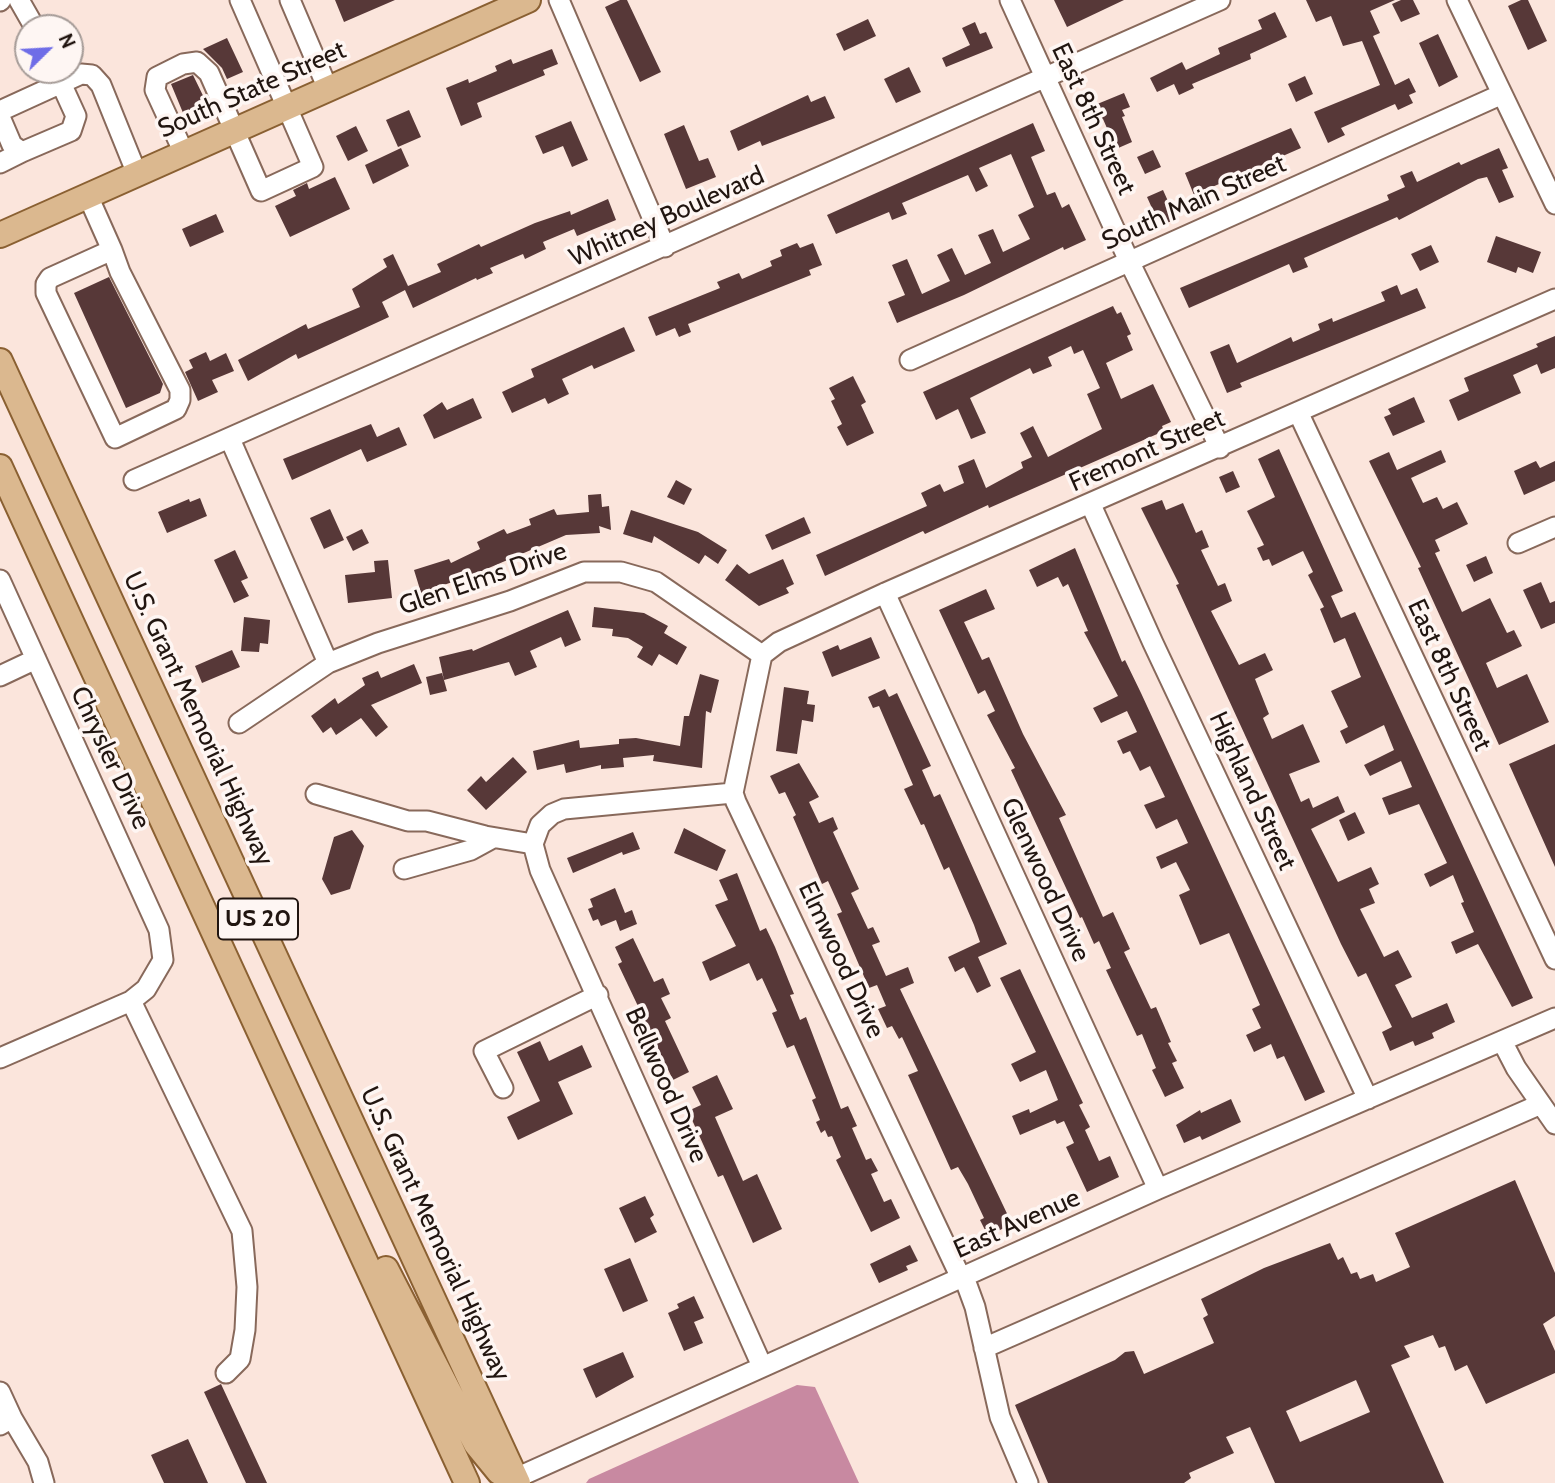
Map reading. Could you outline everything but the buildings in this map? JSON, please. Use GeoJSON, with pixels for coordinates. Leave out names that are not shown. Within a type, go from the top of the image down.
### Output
{"type":"FeatureCollection","features":[{"type":"Feature","properties":{"kind":"main road","name":"South State Street"},"geometry":{"type":"LineString","coordinates":[[0,235],[528,0]]}},
{"type":"Feature","properties":{"kind":"main road","name":"U.S. Grant Memorial Highway"},"geometry":{"type":"LineString","coordinates":[[0,361],[512,1481]]}},
{"type":"Feature","properties":{"kind":"main road","name":"US 20"},"geometry":{"type":"LineString","coordinates":[[0,467],[467,1483]]}},
{"type":"Feature","properties":{"kind":"main road"},"geometry":{"type":"LineString","coordinates":[[292,1104],[366,1232],[476,1444],[499,1472],[512,1481]]}},
{"type":"Feature","properties":{"kind":"street"},"geometry":{"type":"LineString","coordinates":[[184,153],[155,90],[157,77],[183,64],[197,62],[209,73],[261,191],[313,167],[240,0]]}},
{"type":"Feature","properties":{"kind":"street"},"geometry":{"type":"LineString","coordinates":[[289,0],[328,89]]}},
{"type":"Feature","properties":{"kind":"street"},"geometry":{"type":"LineString","coordinates":[[559,0],[665,247]]}},
{"type":"Feature","properties":{"kind":"street","name":"East 8th Street"},"geometry":{"type":"LineString","coordinates":[[1010,0],[1129,261],[1220,448]]}},
{"type":"Feature","properties":{"kind":"street","name":"Whitney Boulevard"},"geometry":{"type":"LineString","coordinates":[[134,480],[1220,0]]}},
{"type":"Feature","properties":{"kind":"street"},"geometry":{"type":"LineString","coordinates":[[1457,0],[1500,95],[1555,204]]}},
{"type":"Feature","properties":{"kind":"street"},"geometry":{"type":"LineString","coordinates":[[84,74],[92,75],[101,85],[137,174]]}},
{"type":"Feature","properties":{"kind":"street"},"geometry":{"type":"LineString","coordinates":[[0,111],[45,84]]}},
{"type":"Feature","properties":{"kind":"street"},"geometry":{"type":"LineString","coordinates":[[0,163],[71,131],[76,116],[62,84]]}},
{"type":"Feature","properties":{"kind":"street","name":"South Main Street"},"geometry":{"type":"LineString","coordinates":[[910,360],[1500,95]]}},
{"type":"Feature","properties":{"kind":"street"},"geometry":{"type":"LineString","coordinates":[[0,117],[12,145],[22,152]]}},
{"type":"Feature","properties":{"kind":"street"},"geometry":{"type":"LineString","coordinates":[[88,196],[112,250],[120,272],[180,390],[176,409],[115,438],[46,293],[46,284],[50,278],[112,250]]}},
{"type":"Feature","properties":{"kind":"street","name":"Fremont Street"},"geometry":{"type":"LineString","coordinates":[[762,655],[779,642],[885,593],[1091,505],[1555,299]]}},
{"type":"Feature","properties":{"kind":"street","name":"East 8th Street"},"geometry":{"type":"LineString","coordinates":[[1298,412],[1555,959]]}},
{"type":"Feature","properties":{"kind":"street"},"geometry":{"type":"LineString","coordinates":[[230,439],[328,663]]}},
{"type":"Feature","properties":{"kind":"street","name":"Highland Street"},"geometry":{"type":"LineString","coordinates":[[1091,505],[1153,643],[1368,1099]]}},
{"type":"Feature","properties":{"kind":"street"},"geometry":{"type":"LineString","coordinates":[[1518,543],[1555,527]]}},
{"type":"Feature","properties":{"kind":"street","name":"Glen Elms Drive"},"geometry":{"type":"LineString","coordinates":[[239,723],[328,663],[378,643],[510,601],[564,577],[603,570],[656,582],[762,655]]}},
{"type":"Feature","properties":{"kind":"street","name":"Chrysler Drive"},"geometry":{"type":"LineString","coordinates":[[0,580],[159,930],[163,960],[146,989],[131,1000]]}},
{"type":"Feature","properties":{"kind":"street","name":"Glenwood Drive"},"geometry":{"type":"LineString","coordinates":[[885,593],[1158,1189]]}},
{"type":"Feature","properties":{"kind":"street"},"geometry":{"type":"LineString","coordinates":[[316,794],[408,821],[427,821],[493,838],[536,834],[552,814],[564,809],[733,793],[762,655]]}},
{"type":"Feature","properties":{"kind":"street"},"geometry":{"type":"LineString","coordinates":[[0,676],[36,659]]}},
{"type":"Feature","properties":{"kind":"street","name":"Elmwood Drive"},"geometry":{"type":"LineString","coordinates":[[733,793],[974,1302],[1000,1417],[1028,1483]]}},
{"type":"Feature","properties":{"kind":"street","name":"Bellwood Drive"},"geometry":{"type":"LineString","coordinates":[[536,834],[540,870],[762,1366]]}},
{"type":"Feature","properties":{"kind":"street"},"geometry":{"type":"LineString","coordinates":[[404,869],[471,850],[493,838]]}},
{"type":"Feature","properties":{"kind":"street"},"geometry":{"type":"LineString","coordinates":[[503,1088],[485,1051],[598,995]]}},
{"type":"Feature","properties":{"kind":"street"},"geometry":{"type":"LineString","coordinates":[[0,1058],[131,1000],[242,1231],[247,1287],[245,1330],[240,1359],[226,1373]]}},
{"type":"Feature","properties":{"kind":"street","name":"East Avenue"},"geometry":{"type":"LineString","coordinates":[[512,1481],[1158,1189],[1555,1018]]}},
{"type":"Feature","properties":{"kind":"street"},"geometry":{"type":"LineString","coordinates":[[1503,1041],[1516,1069],[1555,1124]]}},
{"type":"Feature","properties":{"kind":"street"},"geometry":{"type":"LineString","coordinates":[[985,1348],[1541,1104]]}},
{"type":"Feature","properties":{"kind":"street"},"geometry":{"type":"LineString","coordinates":[[0,1392],[6,1422],[38,1462],[44,1483]]}},
{"type":"Feature","properties":{"kind":"shaded area"},"geometry":{"type":"Polygon","coordinates":[[[797,1385],[815,1387],[859,1483],[586,1483],[589,1479],[797,1385]]]}}]}
